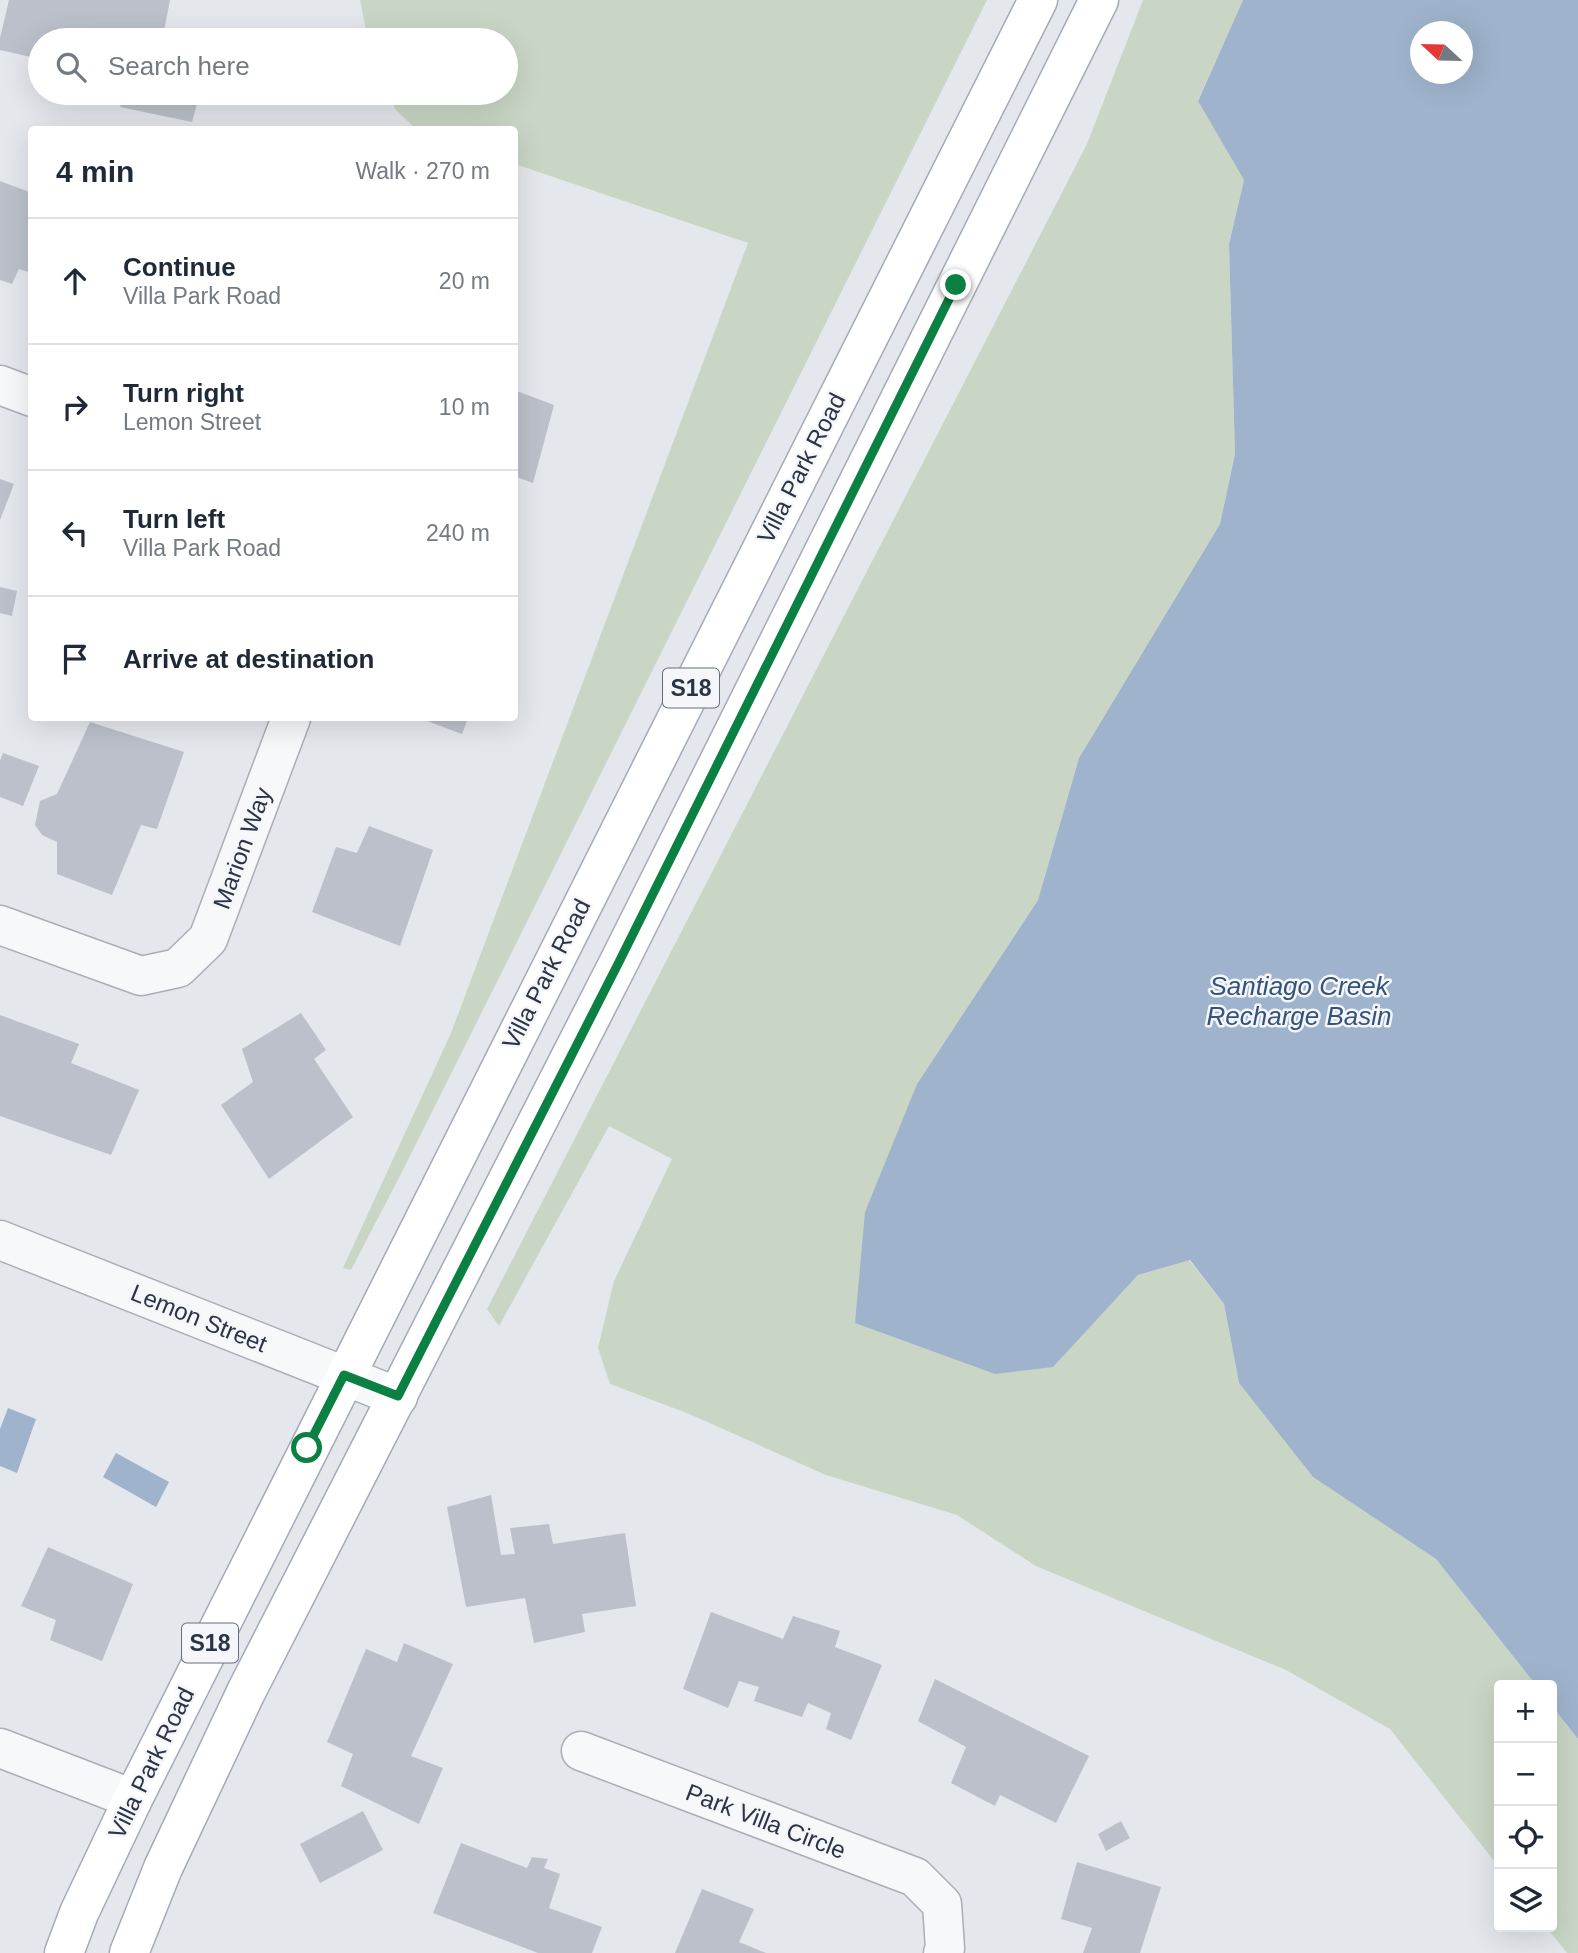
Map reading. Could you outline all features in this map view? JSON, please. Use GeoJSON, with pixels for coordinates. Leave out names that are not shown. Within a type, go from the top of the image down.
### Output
{"type":"FeatureCollection","features":[{"type":"Feature","properties":{"kind":"main road","name":"Villa Park Road"},"geometry":{"type":"LineString","coordinates":[[64,1953],[79,1913],[132,1799],[1038,0]]}},
{"type":"Feature","properties":{"kind":"main road","name":"S18"},"geometry":{"type":"LineString","coordinates":[[130,1953],[163,1868],[246,1692],[626,950],[1098,0]]}},
{"type":"Feature","properties":{"kind":"street"},"geometry":{"type":"LineString","coordinates":[[0,385],[28,396]]}},
{"type":"Feature","properties":{"kind":"street","name":"Marion Way"},"geometry":{"type":"LineString","coordinates":[[0,925],[141,976],[178,968],[208,939],[289,721]]}},
{"type":"Feature","properties":{"kind":"street","name":"Lemon Street"},"geometry":{"type":"LineString","coordinates":[[0,1240],[398,1396]]}},
{"type":"Feature","properties":{"kind":"street"},"geometry":{"type":"LineString","coordinates":[[0,1748],[132,1799]]}},
{"type":"Feature","properties":{"kind":"street","name":"Park Villa Circle"},"geometry":{"type":"LineString","coordinates":[[581,1751],[915,1877],[942,1904],[945,1948],[943,1953]]}},
{"type":"Feature","properties":{"kind":"green space"},"geometry":{"type":"Polygon","coordinates":[[[360,0],[987,0],[351,1270],[343,1268],[451,1033],[748,243],[518,165],[518,126],[413,126],[396,110],[394,105],[518,105],[518,28],[366,28],[360,0]]]}},
{"type":"Feature","properties":{"kind":"green space"},"geometry":{"type":"Polygon","coordinates":[[[1143,0],[1243,0],[1198,100],[1244,180],[1229,244],[1235,454],[1220,524],[1079,758],[1038,900],[917,1084],[855,1322],[930,1350],[1052,1367],[1138,1275],[1189,1260],[1224,1304],[1239,1383],[1313,1477],[1436,1559],[1532,1680],[1494,1680],[1494,1861],[1390,1729],[1286,1670],[1036,1566],[957,1515],[826,1475],[687,1413],[610,1384],[598,1348],[614,1281],[672,1159],[609,1126],[499,1326],[487,1309],[1087,144],[1143,0]]]}},
{"type":"Feature","properties":{"kind":"green space"},"geometry":{"type":"Polygon","coordinates":[[[1557,1712],[1578,1739],[1578,1953],[1567,1953],[1550,1932],[1557,1932],[1557,1712]]]}},
{"type":"Feature","properties":{"kind":"water","name":"Santiago Creek Recharge Basin"},"geometry":{"type":"Polygon","coordinates":[[[1243,0],[1578,0],[1578,1739],[1557,1712],[1557,1680],[1532,1680],[1436,1559],[1313,1477],[1239,1383],[1224,1304],[1190,1260],[1138,1275],[1053,1367],[995,1374],[855,1323],[865,1212],[917,1084],[1038,900],[1079,758],[1220,524],[1235,454],[1229,244],[1244,180],[1198,101],[1243,0]]]}},
{"type":"Feature","properties":{"kind":"water"},"geometry":{"type":"Polygon","coordinates":[[[8,1408],[36,1419],[17,1473],[0,1466],[0,1429],[8,1408]]]}},
{"type":"Feature","properties":{"kind":"water"},"geometry":{"type":"Polygon","coordinates":[[[116,1453],[169,1482],[156,1507],[103,1477],[116,1453]]]}},
{"type":"Feature","properties":{"kind":"building"},"geometry":{"type":"Polygon","coordinates":[[[9,0],[170,0],[165,28],[28,28],[28,56],[0,50],[0,38],[9,0]]]}},
{"type":"Feature","properties":{"kind":"building"},"geometry":{"type":"Polygon","coordinates":[[[120,105],[197,105],[192,122],[120,105]]]}},
{"type":"Feature","properties":{"kind":"building"},"geometry":{"type":"Polygon","coordinates":[[[0,181],[28,192],[28,272],[19,269],[12,284],[0,280],[0,181]]]}},
{"type":"Feature","properties":{"kind":"building"},"geometry":{"type":"Polygon","coordinates":[[[518,392],[554,405],[533,483],[518,477],[518,392]]]}},
{"type":"Feature","properties":{"kind":"building"},"geometry":{"type":"Polygon","coordinates":[[[0,479],[14,484],[0,520],[0,479]]]}},
{"type":"Feature","properties":{"kind":"building"},"geometry":{"type":"Polygon","coordinates":[[[0,587],[17,591],[12,616],[0,613],[0,587]]]}},
{"type":"Feature","properties":{"kind":"building"},"geometry":{"type":"Polygon","coordinates":[[[427,721],[467,721],[462,734],[427,721]]]}},
{"type":"Feature","properties":{"kind":"building"},"geometry":{"type":"Polygon","coordinates":[[[90,722],[184,752],[157,829],[141,825],[112,895],[57,874],[57,842],[42,835],[35,825],[40,801],[57,794],[90,722]]]}},
{"type":"Feature","properties":{"kind":"building"},"geometry":{"type":"Polygon","coordinates":[[[3,753],[39,766],[23,806],[0,797],[0,761],[3,753]]]}},
{"type":"Feature","properties":{"kind":"building"},"geometry":{"type":"Polygon","coordinates":[[[369,826],[433,850],[400,946],[312,912],[336,847],[357,853],[369,826]]]}},
{"type":"Feature","properties":{"kind":"building"},"geometry":{"type":"Polygon","coordinates":[[[301,1013],[326,1050],[314,1059],[353,1117],[269,1179],[221,1105],[253,1082],[242,1049],[301,1013]]]}},
{"type":"Feature","properties":{"kind":"building"},"geometry":{"type":"Polygon","coordinates":[[[0,1015],[79,1044],[71,1063],[139,1090],[111,1155],[0,1116],[0,1015]]]}},
{"type":"Feature","properties":{"kind":"building"},"geometry":{"type":"Polygon","coordinates":[[[491,1495],[501,1555],[515,1554],[510,1528],[549,1524],[553,1544],[625,1533],[636,1606],[582,1614],[585,1632],[534,1643],[525,1598],[466,1607],[447,1507],[491,1495]]]}},
{"type":"Feature","properties":{"kind":"building"},"geometry":{"type":"Polygon","coordinates":[[[48,1547],[133,1584],[102,1661],[50,1640],[56,1620],[21,1606],[48,1547]]]}},
{"type":"Feature","properties":{"kind":"building"},"geometry":{"type":"Polygon","coordinates":[[[711,1612],[783,1639],[793,1616],[840,1631],[835,1647],[882,1665],[851,1740],[826,1729],[831,1713],[808,1703],[802,1717],[754,1701],[759,1687],[739,1681],[728,1708],[683,1689],[711,1612]]]}},
{"type":"Feature","properties":{"kind":"building"},"geometry":{"type":"Polygon","coordinates":[[[404,1643],[453,1664],[411,1756],[443,1768],[419,1824],[341,1786],[353,1754],[327,1742],[366,1649],[397,1662],[404,1643]]]}},
{"type":"Feature","properties":{"kind":"building"},"geometry":{"type":"Polygon","coordinates":[[[935,1679],[1089,1756],[1056,1823],[1000,1795],[995,1806],[951,1783],[966,1747],[918,1721],[935,1679]]]}},
{"type":"Feature","properties":{"kind":"building"},"geometry":{"type":"Polygon","coordinates":[[[363,1811],[383,1850],[320,1883],[300,1844],[363,1811]]]}},
{"type":"Feature","properties":{"kind":"building"},"geometry":{"type":"Polygon","coordinates":[[[1121,1821],[1130,1838],[1106,1851],[1098,1834],[1121,1821]]]}},
{"type":"Feature","properties":{"kind":"building"},"geometry":{"type":"Polygon","coordinates":[[[461,1843],[527,1868],[532,1857],[548,1859],[544,1868],[560,1874],[549,1908],[602,1927],[592,1953],[538,1953],[433,1913],[461,1843]]]}},
{"type":"Feature","properties":{"kind":"building"},"geometry":{"type":"Polygon","coordinates":[[[1077,1862],[1161,1887],[1140,1953],[1083,1953],[1092,1928],[1061,1919],[1077,1862]]]}},
{"type":"Feature","properties":{"kind":"building"},"geometry":{"type":"Polygon","coordinates":[[[702,1889],[754,1909],[739,1942],[766,1953],[675,1953],[702,1889]]]}},
{"type":"Feature","properties":{"kind":"route"},"geometry":{"type":"LineString","coordinates":[[307,1448],[344,1375],[398,1396],[619,962],[956,285]]}}]}
